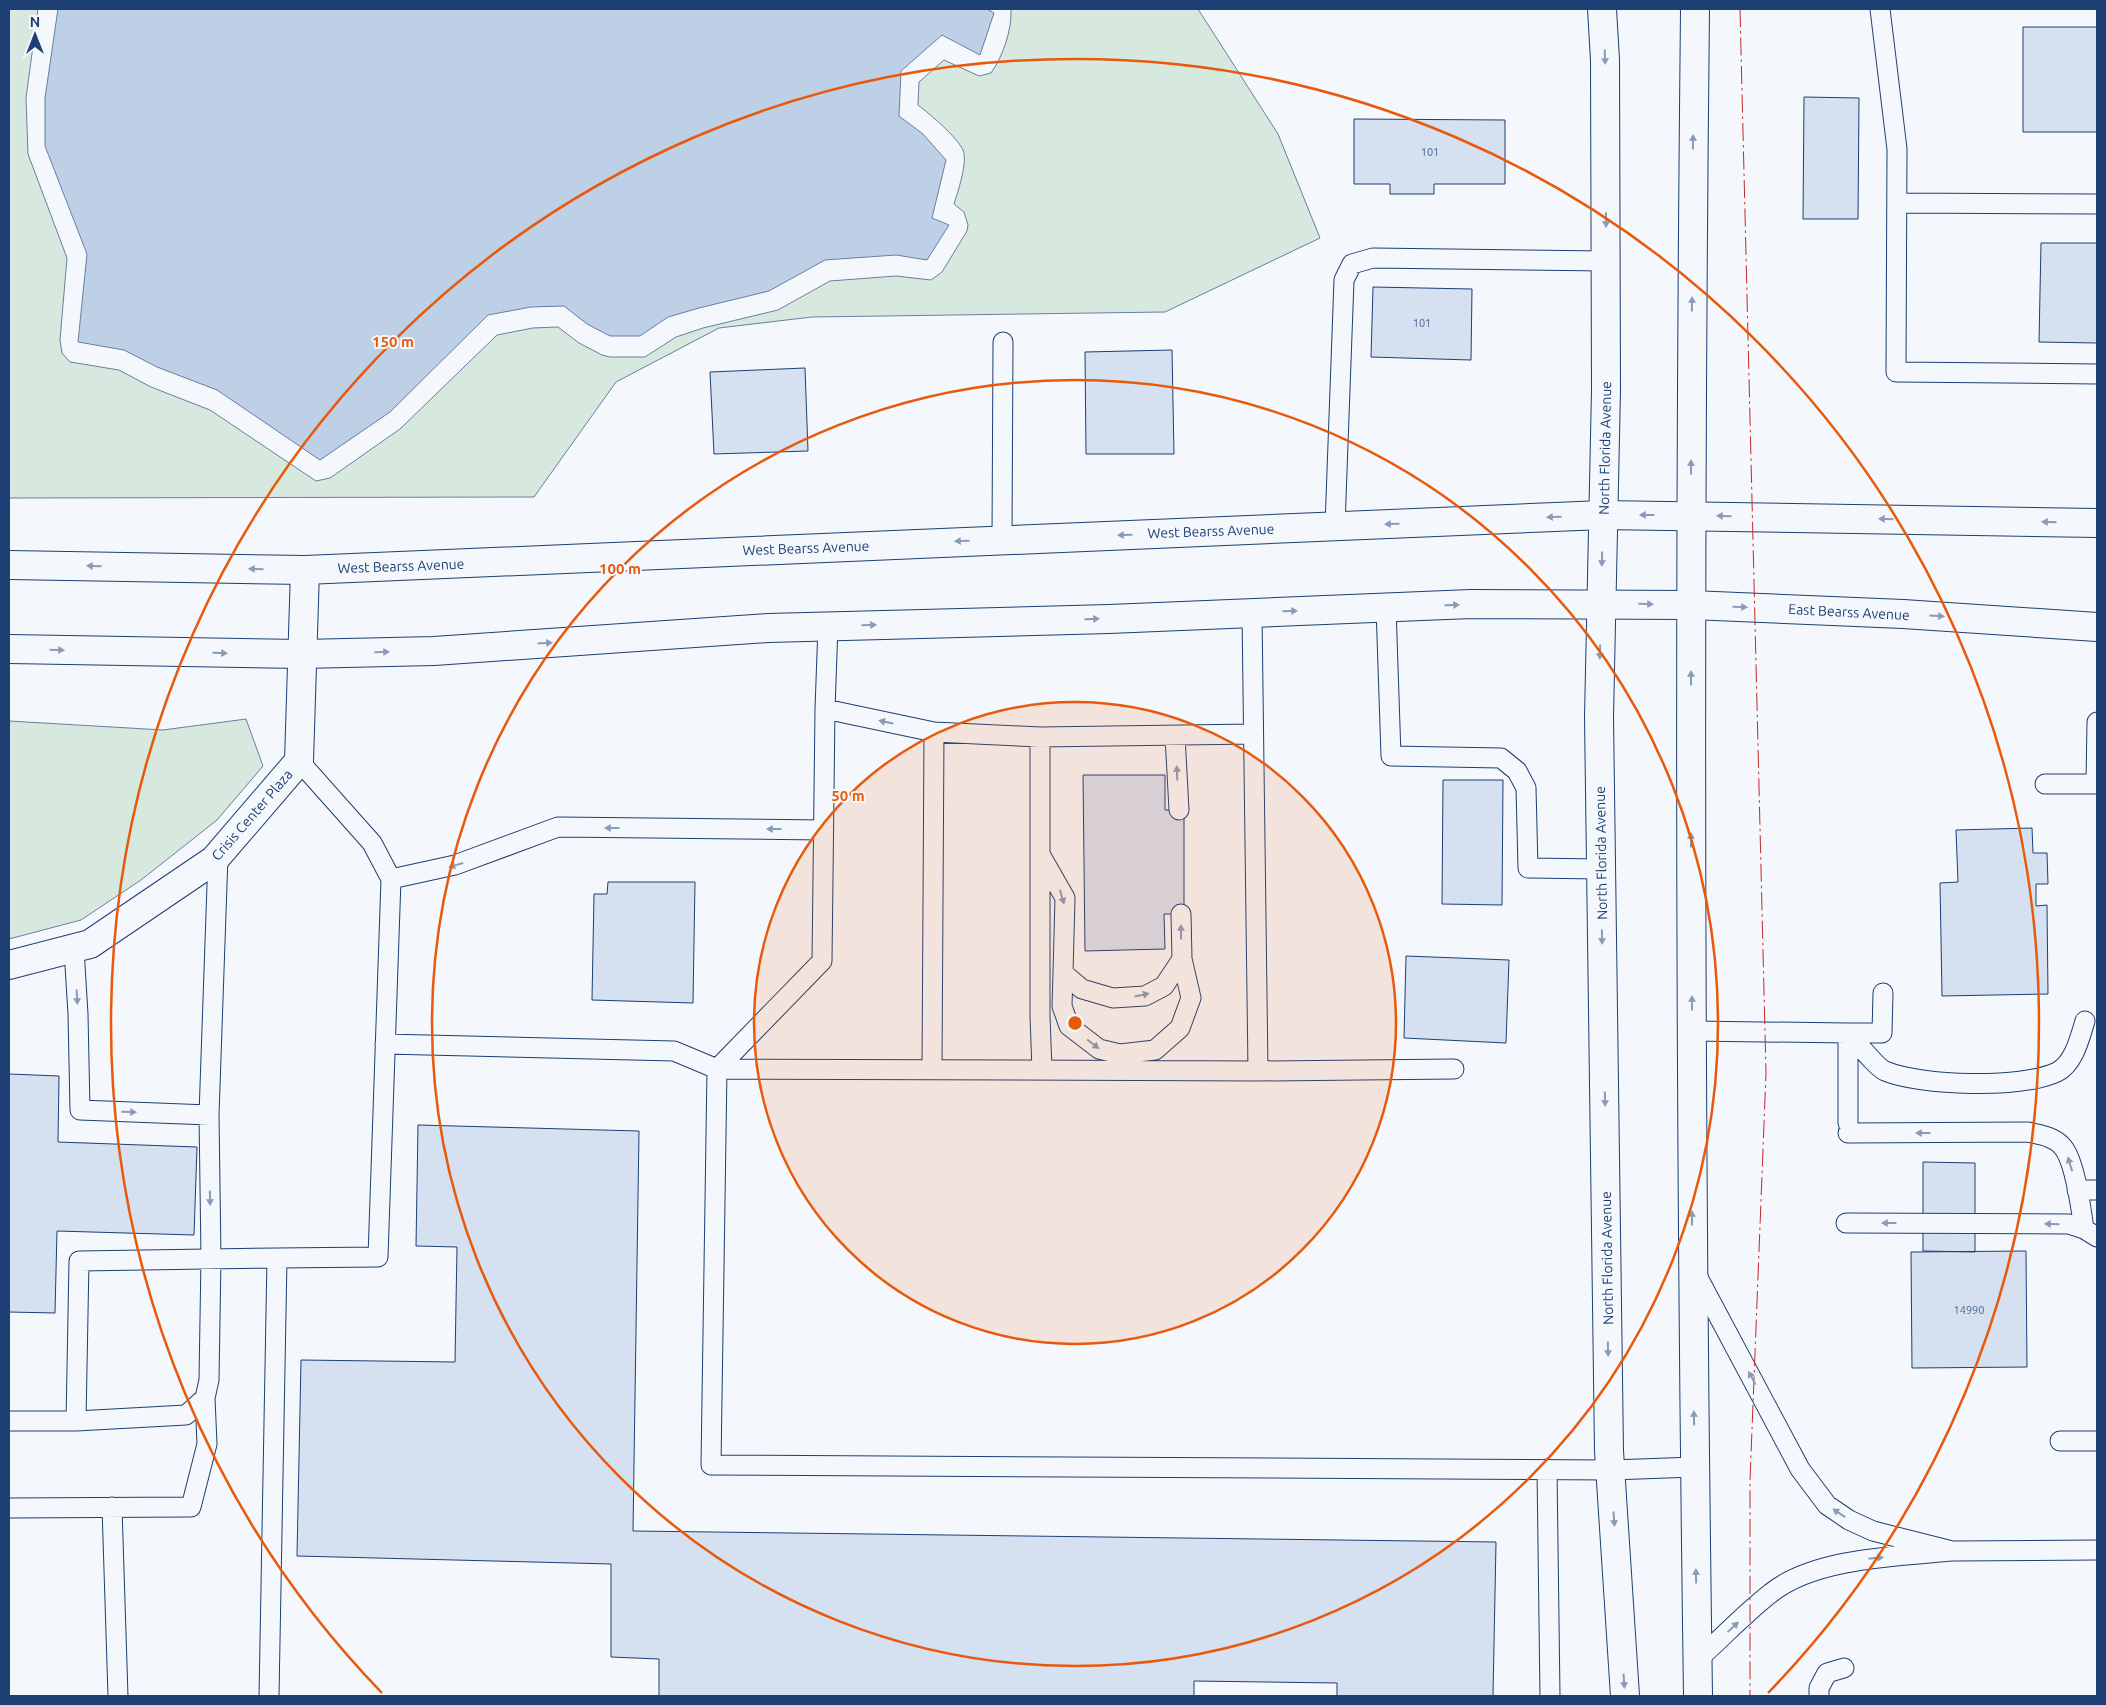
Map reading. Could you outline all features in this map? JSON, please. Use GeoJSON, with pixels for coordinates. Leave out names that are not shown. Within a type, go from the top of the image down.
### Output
{"type":"FeatureCollection","features":[{"type":"Feature","properties":{"kind":"main road","name":"North Florida Avenue"},"geometry":{"type":"LineString","coordinates":[[1602,9],[1605,60],[1606,390],[1599,717],[1601,869],[1611,1470],[1625,1696]]}},
{"type":"Feature","properties":{"kind":"main road"},"geometry":{"type":"LineString","coordinates":[[1695,9],[1691,367],[1692,1266],[1698,1696]]}},
{"type":"Feature","properties":{"kind":"main road"},"geometry":{"type":"LineString","coordinates":[[1603,515],[2097,523]]}},
{"type":"Feature","properties":{"kind":"main road","name":"West Bearss Avenue"},"geometry":{"type":"LineString","coordinates":[[9,565],[305,570],[1603,515]]}},
{"type":"Feature","properties":{"kind":"main road","name":"Crisis Center Plaza"},"geometry":{"type":"LineString","coordinates":[[9,965],[90,944],[218,856],[299,760],[305,570]]}},
{"type":"Feature","properties":{"kind":"main road"},"geometry":{"type":"LineString","coordinates":[[9,649],[302,654],[434,651],[768,628],[1252,613],[1471,604],[1601,603]]}},
{"type":"Feature","properties":{"kind":"main road","name":"East Bearss Avenue"},"geometry":{"type":"LineString","coordinates":[[1601,603],[1691,604],[1903,614],[2097,627]]}},
{"type":"Feature","properties":{"kind":"lane"},"geometry":{"type":"LineString","coordinates":[[1880,9],[1897,149],[1896,372],[2097,374]]}},
{"type":"Feature","properties":{"kind":"lane"},"geometry":{"type":"LineString","coordinates":[[1897,203],[2097,204]]}},
{"type":"Feature","properties":{"kind":"lane"},"geometry":{"type":"LineString","coordinates":[[1335,526],[1344,280],[1352,264],[1373,258],[1606,261]]}},
{"type":"Feature","properties":{"kind":"lane"},"geometry":{"type":"LineString","coordinates":[[1002,540],[1003,342]]}},
{"type":"Feature","properties":{"kind":"lane"},"geometry":{"type":"LineString","coordinates":[[1386,607],[1391,756],[1501,758],[1517,771],[1526,788],[1528,868],[1601,869]]}},
{"type":"Feature","properties":{"kind":"lane"},"geometry":{"type":"LineString","coordinates":[[1252,613],[1252,734],[1258,1071]]}},
{"type":"Feature","properties":{"kind":"lane"},"geometry":{"type":"LineString","coordinates":[[828,626],[825,708],[822,961],[717,1069],[711,1465],[1611,1470],[1695,1467]]}},
{"type":"Feature","properties":{"kind":"lane"},"geometry":{"type":"LineString","coordinates":[[825,708],[934,732],[1040,737],[1252,734]]}},
{"type":"Feature","properties":{"kind":"lane"},"geometry":{"type":"LineString","coordinates":[[2045,784],[2097,784],[2097,722]]}},
{"type":"Feature","properties":{"kind":"lane"},"geometry":{"type":"LineString","coordinates":[[932,1070],[934,732]]}},
{"type":"Feature","properties":{"kind":"lane"},"geometry":{"type":"LineString","coordinates":[[1176,736],[1179,810]]}},
{"type":"Feature","properties":{"kind":"lane"},"geometry":{"type":"LineString","coordinates":[[1040,737],[1040,1016],[1042,1070]]}},
{"type":"Feature","properties":{"kind":"lane"},"geometry":{"type":"LineString","coordinates":[[76,1421],[80,1261],[378,1257],[391,880],[372,843],[299,760]]}},
{"type":"Feature","properties":{"kind":"lane"},"geometry":{"type":"LineString","coordinates":[[391,880],[455,865],[558,828],[823,830]]}},
{"type":"Feature","properties":{"kind":"lane"},"geometry":{"type":"LineString","coordinates":[[1040,854],[1065,898],[1062,1006],[1069,1026],[1099,1049],[1120,1054],[1155,1050],[1180,1028],[1191,998],[1182,959],[1181,914]]}},
{"type":"Feature","properties":{"kind":"lane"},"geometry":{"type":"LineString","coordinates":[[9,1508],[191,1507],[207,1444],[204,1398],[209,1380],[212,1258],[209,1114],[218,856]]}},
{"type":"Feature","properties":{"kind":"lane"},"geometry":{"type":"LineString","coordinates":[[74,949],[78,1014],[80,1110],[209,1114]]}},
{"type":"Feature","properties":{"kind":"lane"},"geometry":{"type":"LineString","coordinates":[[1063,973],[1082,989],[1113,998],[1145,996],[1164,986],[1182,959]]}},
{"type":"Feature","properties":{"kind":"lane"},"geometry":{"type":"LineString","coordinates":[[1692,1031],[1882,1033],[1883,993]]}},
{"type":"Feature","properties":{"kind":"lane"},"geometry":{"type":"LineString","coordinates":[[1848,1033],[1883,1070],[1923,1082],[2016,1083],[2058,1072],[2076,1052],[2085,1020]]}},
{"type":"Feature","properties":{"kind":"lane"},"geometry":{"type":"LineString","coordinates":[[1848,1033],[1848,1128],[2028,1132],[2048,1136],[2062,1145],[2070,1159],[2077,1190],[2091,1233]]}},
{"type":"Feature","properties":{"kind":"lane"},"geometry":{"type":"LineString","coordinates":[[385,1044],[674,1051],[717,1069],[1258,1071],[1454,1069]]}},
{"type":"Feature","properties":{"kind":"lane"},"geometry":{"type":"LineString","coordinates":[[2077,1190],[2097,1190]]}},
{"type":"Feature","properties":{"kind":"lane"},"geometry":{"type":"LineString","coordinates":[[1846,1223],[2069,1224],[2091,1233]]}},
{"type":"Feature","properties":{"kind":"lane"},"geometry":{"type":"LineString","coordinates":[[269,1696],[276,1258]]}},
{"type":"Feature","properties":{"kind":"lane"},"geometry":{"type":"LineString","coordinates":[[1692,1266],[1800,1468],[1827,1505],[1849,1520],[1873,1530],[1952,1551]]}},
{"type":"Feature","properties":{"kind":"lane"},"geometry":{"type":"LineString","coordinates":[[9,1422],[76,1421],[186,1415],[204,1398]]}},
{"type":"Feature","properties":{"kind":"lane"},"geometry":{"type":"LineString","coordinates":[[2060,1442],[2097,1442]]}},
{"type":"Feature","properties":{"kind":"lane"},"geometry":{"type":"LineString","coordinates":[[1547,1469],[1550,1696]]}},
{"type":"Feature","properties":{"kind":"lane"},"geometry":{"type":"LineString","coordinates":[[112,1507],[118,1696]]}},
{"type":"Feature","properties":{"kind":"lane"},"geometry":{"type":"LineString","coordinates":[[1697,1660],[1772,1592],[1794,1579],[1829,1568],[1868,1558],[1952,1551],[2097,1550]]}},
{"type":"Feature","properties":{"kind":"lane"},"geometry":{"type":"LineString","coordinates":[[1819,1696],[1818,1688],[1827,1673],[1844,1668]]}},
{"type":"Feature","properties":{"kind":"shaded area"},"geometry":{"type":"Polygon","coordinates":[[[9,9],[38,9],[26,98],[28,154],[67,258],[60,340],[62,353],[70,362],[119,370],[151,387],[210,410],[316,481],[330,478],[400,429],[497,335],[533,328],[558,327],[579,343],[602,355],[610,357],[645,357],[676,337],[703,328],[778,310],[830,281],[896,276],[931,280],[942,272],[967,231],[968,225],[964,212],[954,204],[962,177],[964,155],[960,144],[955,138],[918,105],[919,82],[944,60],[979,76],[991,73],[1006,42],[1011,9],[1198,9],[1278,134],[1320,238],[1165,312],[812,317],[719,328],[616,382],[534,497],[9,498],[9,9]]]}},
{"type":"Feature","properties":{"kind":"shaded area"},"geometry":{"type":"Polygon","coordinates":[[[246,719],[263,766],[217,820],[141,880],[81,920],[9,939],[9,721],[163,730],[246,719]]]}},
{"type":"Feature","properties":{"kind":"water"},"geometry":{"type":"Polygon","coordinates":[[[58,9],[987,9],[994,13],[980,55],[942,35],[901,71],[899,116],[923,134],[946,160],[932,218],[949,225],[927,260],[896,255],[825,260],[769,291],[668,317],[640,336],[610,336],[587,324],[564,306],[531,307],[488,315],[390,412],[320,460],[217,390],[157,367],[124,350],[78,342],[87,254],[45,146],[45,98],[58,9]]]}},
{"type":"Feature","properties":{"kind":"building"},"geometry":{"type":"Polygon","coordinates":[[[2023,27],[2097,27],[2097,132],[2023,132],[2023,27]]]}},
{"type":"Feature","properties":{"kind":"building"},"geometry":{"type":"Polygon","coordinates":[[[1804,97],[1859,98],[1858,219],[1803,219],[1804,97]]]}},
{"type":"Feature","properties":{"kind":"building"},"geometry":{"type":"Polygon","coordinates":[[[1354,119],[1505,120],[1505,184],[1434,184],[1434,194],[1390,194],[1390,184],[1354,184],[1354,119]]]}},
{"type":"Feature","properties":{"kind":"building"},"geometry":{"type":"Polygon","coordinates":[[[2041,243],[2097,243],[2097,343],[2039,342],[2041,243]]]}},
{"type":"Feature","properties":{"kind":"building"},"geometry":{"type":"Polygon","coordinates":[[[1373,287],[1472,289],[1471,360],[1371,357],[1373,287]]]}},
{"type":"Feature","properties":{"kind":"building"},"geometry":{"type":"Polygon","coordinates":[[[1172,350],[1174,454],[1086,454],[1085,352],[1172,350]]]}},
{"type":"Feature","properties":{"kind":"building"},"geometry":{"type":"Polygon","coordinates":[[[805,368],[808,451],[714,454],[710,372],[805,368]]]}},
{"type":"Feature","properties":{"kind":"building"},"geometry":{"type":"Polygon","coordinates":[[[1083,775],[1165,775],[1165,810],[1184,810],[1184,914],[1164,914],[1165,949],[1085,951],[1083,775]]]}},
{"type":"Feature","properties":{"kind":"building"},"geometry":{"type":"Polygon","coordinates":[[[1443,780],[1503,780],[1502,905],[1442,904],[1443,780]]]}},
{"type":"Feature","properties":{"kind":"building"},"geometry":{"type":"Polygon","coordinates":[[[2032,828],[2033,853],[2047,853],[2048,884],[2036,884],[2036,906],[2047,905],[2048,994],[1942,996],[1940,883],[1958,882],[1956,830],[2032,828]]]}},
{"type":"Feature","properties":{"kind":"building"},"geometry":{"type":"Polygon","coordinates":[[[608,882],[695,882],[693,1003],[592,1000],[594,894],[607,894],[608,882]]]}},
{"type":"Feature","properties":{"kind":"building"},"geometry":{"type":"Polygon","coordinates":[[[1406,956],[1509,960],[1506,1043],[1404,1038],[1406,956]]]}},
{"type":"Feature","properties":{"kind":"building"},"geometry":{"type":"Polygon","coordinates":[[[9,1074],[59,1076],[58,1142],[197,1147],[194,1235],[57,1231],[55,1313],[9,1312],[9,1074]]]}},
{"type":"Feature","properties":{"kind":"building"},"geometry":{"type":"Polygon","coordinates":[[[418,1125],[639,1131],[633,1531],[1496,1542],[1493,1696],[1337,1696],[1337,1683],[1194,1681],[1194,1696],[659,1696],[659,1659],[611,1657],[611,1564],[297,1556],[301,1360],[455,1362],[457,1247],[416,1246],[418,1125]]]}},
{"type":"Feature","properties":{"kind":"building"},"geometry":{"type":"Polygon","coordinates":[[[1923,1162],[1975,1163],[1975,1252],[1923,1251],[1923,1162]]]}},
{"type":"Feature","properties":{"kind":"building"},"geometry":{"type":"Polygon","coordinates":[[[2026,1251],[2027,1367],[1912,1368],[1911,1252],[2026,1251]]]}},
{"type":"Feature","properties":{"kind":"power"},"geometry":{"type":"LineString","coordinates":[[1740,9],[1766,1073],[1750,1481],[1750,1696]]}}]}
